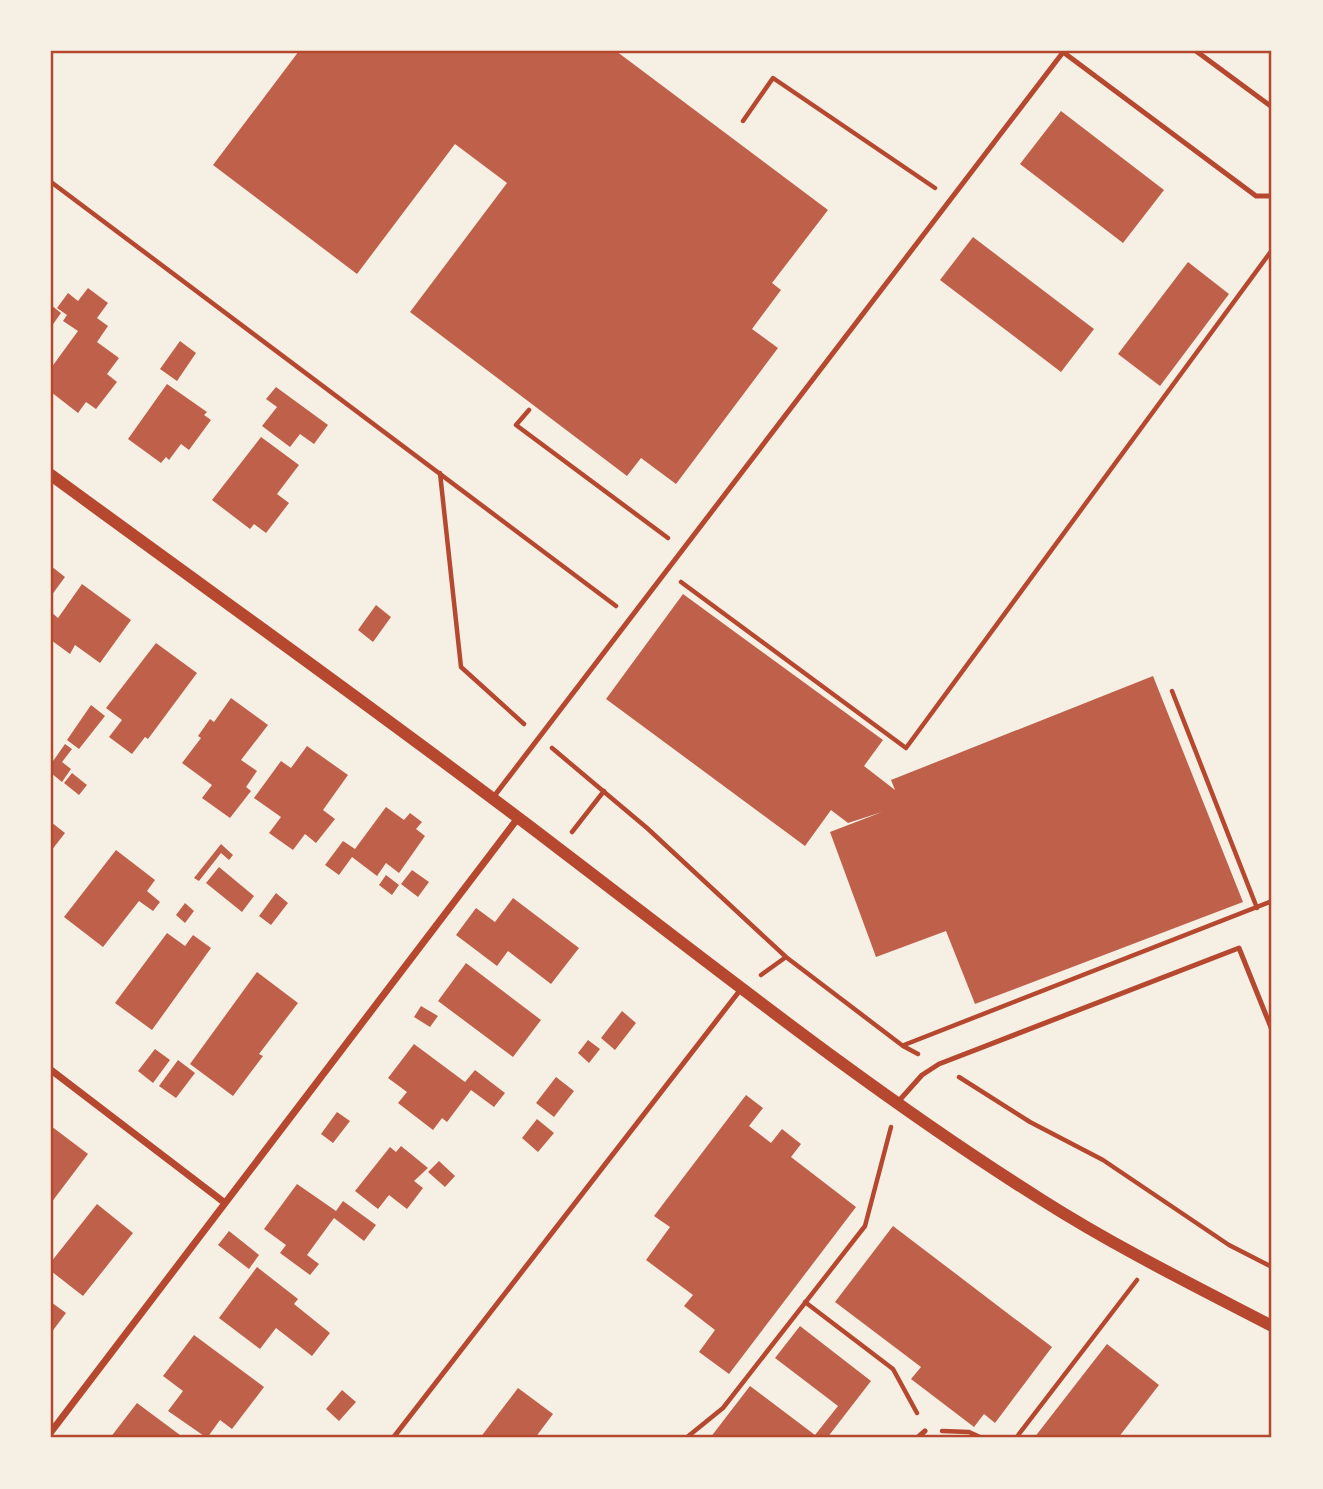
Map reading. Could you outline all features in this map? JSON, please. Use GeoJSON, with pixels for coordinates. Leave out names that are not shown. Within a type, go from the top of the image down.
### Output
{"type":"FeatureCollection","features":[{"type":"Feature","properties":{"kind":"street"},"geometry":{"type":"LineString","coordinates":[[51,475],[559,848],[741,989],[897,1103],[1043,1201],[1150,1263],[1272,1326]]}},
{"type":"Feature","properties":{"kind":"street"},"geometry":{"type":"LineString","coordinates":[[51,1432],[518,818]]}},
{"type":"Feature","properties":{"kind":"street"},"geometry":{"type":"LineString","coordinates":[[51,1070],[225,1203]]}},
{"type":"Feature","properties":{"kind":"lane"},"geometry":{"type":"LineString","coordinates":[[492,799],[1063,51],[1256,196],[1272,196]]}},
{"type":"Feature","properties":{"kind":"lane"},"geometry":{"type":"LineString","coordinates":[[1196,51],[1272,107]]}},
{"type":"Feature","properties":{"kind":"lane"},"geometry":{"type":"LineString","coordinates":[[897,1103],[922,1075],[939,1064],[1239,948],[1272,1030]]}},
{"type":"Feature","properties":{"kind":"lane"},"geometry":{"type":"LineString","coordinates":[[393,1438],[741,989]]}},
{"type":"Feature","properties":{"kind":"lane"},"geometry":{"type":"LineString","coordinates":[[917,1438],[925,1431]]}},
{"type":"Feature","properties":{"kind":"path"},"geometry":{"type":"LineString","coordinates":[[743,121],[773,78],[950,199]]}},
{"type":"Feature","properties":{"kind":"path"},"geometry":{"type":"LineString","coordinates":[[51,182],[631,617]]}},
{"type":"Feature","properties":{"kind":"path"},"geometry":{"type":"LineString","coordinates":[[666,571],[906,748],[1272,250]]}},
{"type":"Feature","properties":{"kind":"path"},"geometry":{"type":"LineString","coordinates":[[529,410],[516,425],[683,549]]}},
{"type":"Feature","properties":{"kind":"path"},"geometry":{"type":"LineString","coordinates":[[440,473],[461,667],[786,957],[903,1046],[939,1064],[1030,1122],[1103,1160],[1229,1245],[1272,1267]]}},
{"type":"Feature","properties":{"kind":"path"},"geometry":{"type":"LineString","coordinates":[[1172,691],[1257,908]]}},
{"type":"Feature","properties":{"kind":"path"},"geometry":{"type":"LineString","coordinates":[[559,848],[604,792]]}},
{"type":"Feature","properties":{"kind":"path"},"geometry":{"type":"LineString","coordinates":[[903,1046],[1272,901]]}},
{"type":"Feature","properties":{"kind":"path"},"geometry":{"type":"LineString","coordinates":[[686,1438],[723,1408],[865,1226],[897,1103]]}},
{"type":"Feature","properties":{"kind":"path"},"geometry":{"type":"LineString","coordinates":[[1016,1438],[1150,1263]]}},
{"type":"Feature","properties":{"kind":"path"},"geometry":{"type":"LineString","coordinates":[[805,1302],[893,1369],[925,1431],[969,1432],[982,1438]]}},
{"type":"Feature","properties":{"kind":"building"},"geometry":{"type":"Polygon","coordinates":[[[299,51],[616,51],[828,210],[772,283],[781,290],[752,329],[778,348],[676,484],[641,458],[627,476],[410,312],[507,183],[455,144],[357,274],[213,165],[299,51]]]}},
{"type":"Feature","properties":{"kind":"building"},"geometry":{"type":"Polygon","coordinates":[[[1061,111],[1164,190],[1123,243],[1020,164],[1061,111]]]}},
{"type":"Feature","properties":{"kind":"building"},"geometry":{"type":"Polygon","coordinates":[[[973,237],[1094,329],[1061,372],[940,280],[973,237]]]}},
{"type":"Feature","properties":{"kind":"building"},"geometry":{"type":"Polygon","coordinates":[[[1188,262],[1229,294],[1160,386],[1118,354],[1188,262]]]}},
{"type":"Feature","properties":{"kind":"building"},"geometry":{"type":"Polygon","coordinates":[[[88,288],[108,303],[97,318],[108,326],[97,342],[119,358],[107,374],[117,382],[96,409],[86,402],[78,413],[51,392],[51,368],[78,331],[63,321],[67,315],[57,308],[68,293],[78,301],[88,288]]]}},
{"type":"Feature","properties":{"kind":"building"},"geometry":{"type":"Polygon","coordinates":[[[51,305],[61,313],[51,327],[51,305]]]}},
{"type":"Feature","properties":{"kind":"building"},"geometry":{"type":"Polygon","coordinates":[[[180,341],[196,353],[177,381],[160,369],[180,341]]]}},
{"type":"Feature","properties":{"kind":"building"},"geometry":{"type":"Polygon","coordinates":[[[167,384],[207,412],[204,415],[211,420],[189,450],[181,444],[169,460],[166,457],[161,463],[128,439],[167,384]]]}},
{"type":"Feature","properties":{"kind":"building"},"geometry":{"type":"Polygon","coordinates":[[[276,387],[328,425],[314,444],[300,434],[290,447],[262,426],[277,407],[266,399],[276,387]]]}},
{"type":"Feature","properties":{"kind":"building"},"geometry":{"type":"Polygon","coordinates":[[[261,437],[299,465],[277,494],[289,503],[266,533],[254,524],[250,529],[212,500],[261,437]]]}},
{"type":"Feature","properties":{"kind":"building"},"geometry":{"type":"Polygon","coordinates":[[[51,566],[65,577],[51,596],[51,566]]]}},
{"type":"Feature","properties":{"kind":"building"},"geometry":{"type":"Polygon","coordinates":[[[82,584],[131,620],[100,663],[75,645],[70,654],[51,640],[51,612],[58,618],[82,584]]]}},
{"type":"Feature","properties":{"kind":"building"},"geometry":{"type":"Polygon","coordinates":[[[683,594],[883,740],[864,766],[895,790],[891,780],[1153,676],[1243,902],[975,1004],[946,931],[876,957],[830,832],[882,812],[848,823],[831,810],[805,846],[606,699],[683,594]]]}},
{"type":"Feature","properties":{"kind":"building"},"geometry":{"type":"Polygon","coordinates":[[[376,605],[391,617],[373,642],[358,630],[376,605]]]}},
{"type":"Feature","properties":{"kind":"building"},"geometry":{"type":"Polygon","coordinates":[[[156,643],[197,673],[148,739],[145,737],[132,754],[109,737],[122,720],[106,708],[156,643]]]}},
{"type":"Feature","properties":{"kind":"building"},"geometry":{"type":"Polygon","coordinates":[[[231,698],[268,725],[241,760],[257,771],[246,787],[251,791],[230,818],[202,798],[212,785],[182,763],[201,738],[198,736],[210,719],[214,722],[231,698]]]}},
{"type":"Feature","properties":{"kind":"building"},"geometry":{"type":"Polygon","coordinates":[[[91,705],[105,716],[79,749],[67,740],[91,705]]]}},
{"type":"Feature","properties":{"kind":"building"},"geometry":{"type":"Polygon","coordinates":[[[65,744],[72,749],[62,762],[71,769],[62,782],[51,773],[51,764],[65,744]]]}},
{"type":"Feature","properties":{"kind":"building"},"geometry":{"type":"Polygon","coordinates":[[[307,746],[348,775],[323,810],[335,819],[316,843],[305,834],[293,850],[269,833],[281,817],[254,798],[281,761],[291,768],[307,746]]]}},
{"type":"Feature","properties":{"kind":"building"},"geometry":{"type":"Polygon","coordinates":[[[72,773],[87,785],[79,795],[64,783],[72,773]]]}},
{"type":"Feature","properties":{"kind":"building"},"geometry":{"type":"Polygon","coordinates":[[[386,807],[404,820],[410,813],[422,822],[416,829],[425,836],[399,873],[386,863],[377,876],[352,857],[339,875],[325,865],[343,841],[355,849],[386,807]]]}},
{"type":"Feature","properties":{"kind":"building"},"geometry":{"type":"Polygon","coordinates":[[[51,822],[65,833],[51,851],[51,822]]]}},
{"type":"Feature","properties":{"kind":"building"},"geometry":{"type":"Polygon","coordinates":[[[221,844],[233,855],[229,860],[221,853],[199,881],[194,878],[221,844]]]}},
{"type":"Feature","properties":{"kind":"building"},"geometry":{"type":"Polygon","coordinates":[[[116,850],[155,880],[147,891],[160,902],[153,911],[139,901],[103,947],[64,917],[116,850]]]}},
{"type":"Feature","properties":{"kind":"building"},"geometry":{"type":"Polygon","coordinates":[[[219,867],[254,896],[242,912],[206,883],[219,867]]]}},
{"type":"Feature","properties":{"kind":"building"},"geometry":{"type":"Polygon","coordinates":[[[412,870],[429,882],[418,897],[401,884],[412,870]]]}},
{"type":"Feature","properties":{"kind":"building"},"geometry":{"type":"Polygon","coordinates":[[[386,875],[399,885],[392,895],[379,885],[386,875]]]}},
{"type":"Feature","properties":{"kind":"building"},"geometry":{"type":"Polygon","coordinates":[[[276,893],[288,903],[271,925],[259,916],[276,893]]]}},
{"type":"Feature","properties":{"kind":"building"},"geometry":{"type":"Polygon","coordinates":[[[513,898],[579,948],[551,984],[508,951],[497,966],[456,935],[476,908],[495,922],[513,898]]]}},
{"type":"Feature","properties":{"kind":"building"},"geometry":{"type":"Polygon","coordinates":[[[185,903],[194,911],[185,923],[176,915],[185,903]]]}},
{"type":"Feature","properties":{"kind":"building"},"geometry":{"type":"Polygon","coordinates":[[[167,933],[185,946],[193,935],[211,948],[152,1030],[115,1003],[167,933]]]}},
{"type":"Feature","properties":{"kind":"building"},"geometry":{"type":"Polygon","coordinates":[[[466,963],[541,1020],[513,1057],[438,1001],[466,963]]]}},
{"type":"Feature","properties":{"kind":"building"},"geometry":{"type":"Polygon","coordinates":[[[257,972],[298,1003],[259,1054],[263,1056],[233,1096],[190,1064],[257,972]]]}},
{"type":"Feature","properties":{"kind":"building"},"geometry":{"type":"Polygon","coordinates":[[[421,1006],[438,1016],[430,1027],[414,1017],[421,1006]]]}},
{"type":"Feature","properties":{"kind":"building"},"geometry":{"type":"Polygon","coordinates":[[[622,1011],[636,1023],[615,1050],[601,1038],[622,1011]]]}},
{"type":"Feature","properties":{"kind":"building"},"geometry":{"type":"Polygon","coordinates":[[[588,1040],[600,1049],[589,1063],[578,1053],[588,1040]]]}},
{"type":"Feature","properties":{"kind":"building"},"geometry":{"type":"Polygon","coordinates":[[[414,1044],[465,1082],[475,1070],[505,1093],[494,1107],[471,1090],[447,1122],[442,1118],[433,1130],[398,1103],[407,1092],[388,1078],[414,1044]]]}},
{"type":"Feature","properties":{"kind":"building"},"geometry":{"type":"Polygon","coordinates":[[[155,1049],[170,1060],[153,1083],[138,1071],[155,1049]]]}},
{"type":"Feature","properties":{"kind":"building"},"geometry":{"type":"Polygon","coordinates":[[[178,1060],[195,1073],[176,1098],[159,1086],[178,1060]]]}},
{"type":"Feature","properties":{"kind":"building"},"geometry":{"type":"Polygon","coordinates":[[[556,1077],[574,1091],[554,1117],[536,1103],[556,1077]]]}},
{"type":"Feature","properties":{"kind":"building"},"geometry":{"type":"Polygon","coordinates":[[[746,1095],[763,1108],[749,1126],[771,1143],[782,1129],[801,1144],[791,1157],[856,1207],[729,1374],[699,1352],[715,1330],[684,1306],[693,1295],[646,1260],[670,1227],[654,1216],[746,1095]]]}},
{"type":"Feature","properties":{"kind":"building"},"geometry":{"type":"Polygon","coordinates":[[[337,1112],[350,1121],[333,1143],[321,1134],[337,1112]]]}},
{"type":"Feature","properties":{"kind":"building"},"geometry":{"type":"Polygon","coordinates":[[[537,1119],[554,1133],[538,1152],[522,1138],[537,1119]]]}},
{"type":"Feature","properties":{"kind":"building"},"geometry":{"type":"Polygon","coordinates":[[[51,1126],[88,1154],[51,1203],[51,1126]]]}},
{"type":"Feature","properties":{"kind":"building"},"geometry":{"type":"Polygon","coordinates":[[[401,1146],[428,1168],[414,1181],[423,1188],[407,1209],[389,1195],[378,1209],[355,1191],[390,1147],[396,1152],[401,1146]]]}},
{"type":"Feature","properties":{"kind":"building"},"geometry":{"type":"Polygon","coordinates":[[[439,1161],[455,1176],[445,1187],[428,1172],[439,1161]]]}},
{"type":"Feature","properties":{"kind":"building"},"geometry":{"type":"Polygon","coordinates":[[[297,1184],[336,1211],[343,1201],[376,1225],[364,1241],[334,1218],[307,1255],[319,1264],[310,1275],[280,1253],[286,1245],[264,1229],[297,1184]]]}},
{"type":"Feature","properties":{"kind":"building"},"geometry":{"type":"Polygon","coordinates":[[[97,1204],[133,1233],[83,1296],[51,1271],[51,1262],[97,1204]]]}},
{"type":"Feature","properties":{"kind":"building"},"geometry":{"type":"Polygon","coordinates":[[[893,1226],[1052,1347],[995,1423],[984,1414],[974,1427],[911,1379],[921,1367],[835,1302],[893,1226]]]}},
{"type":"Feature","properties":{"kind":"building"},"geometry":{"type":"Polygon","coordinates":[[[229,1231],[259,1255],[249,1269],[218,1245],[229,1231]]]}},
{"type":"Feature","properties":{"kind":"building"},"geometry":{"type":"Polygon","coordinates":[[[257,1267],[298,1299],[294,1304],[330,1333],[312,1356],[276,1328],[260,1349],[219,1318],[257,1267]]]}},
{"type":"Feature","properties":{"kind":"building"},"geometry":{"type":"Polygon","coordinates":[[[51,1302],[66,1313],[51,1333],[51,1302]]]}},
{"type":"Feature","properties":{"kind":"building"},"geometry":{"type":"Polygon","coordinates":[[[800,1326],[871,1381],[827,1438],[710,1438],[750,1386],[815,1435],[838,1406],[775,1358],[800,1326]]]}},
{"type":"Feature","properties":{"kind":"building"},"geometry":{"type":"Polygon","coordinates":[[[194,1335],[264,1387],[232,1429],[220,1420],[207,1438],[168,1411],[183,1391],[163,1376],[194,1335]]]}},
{"type":"Feature","properties":{"kind":"building"},"geometry":{"type":"Polygon","coordinates":[[[1107,1344],[1159,1385],[1118,1438],[1034,1438],[1107,1344]]]}},
{"type":"Feature","properties":{"kind":"building"},"geometry":{"type":"Polygon","coordinates":[[[518,1388],[553,1414],[535,1438],[480,1438],[518,1388]]]}},
{"type":"Feature","properties":{"kind":"building"},"geometry":{"type":"Polygon","coordinates":[[[342,1390],[356,1402],[339,1421],[326,1409],[342,1390]]]}},
{"type":"Feature","properties":{"kind":"building"},"geometry":{"type":"Polygon","coordinates":[[[137,1403],[184,1438],[110,1438],[137,1403]]]}}]}
